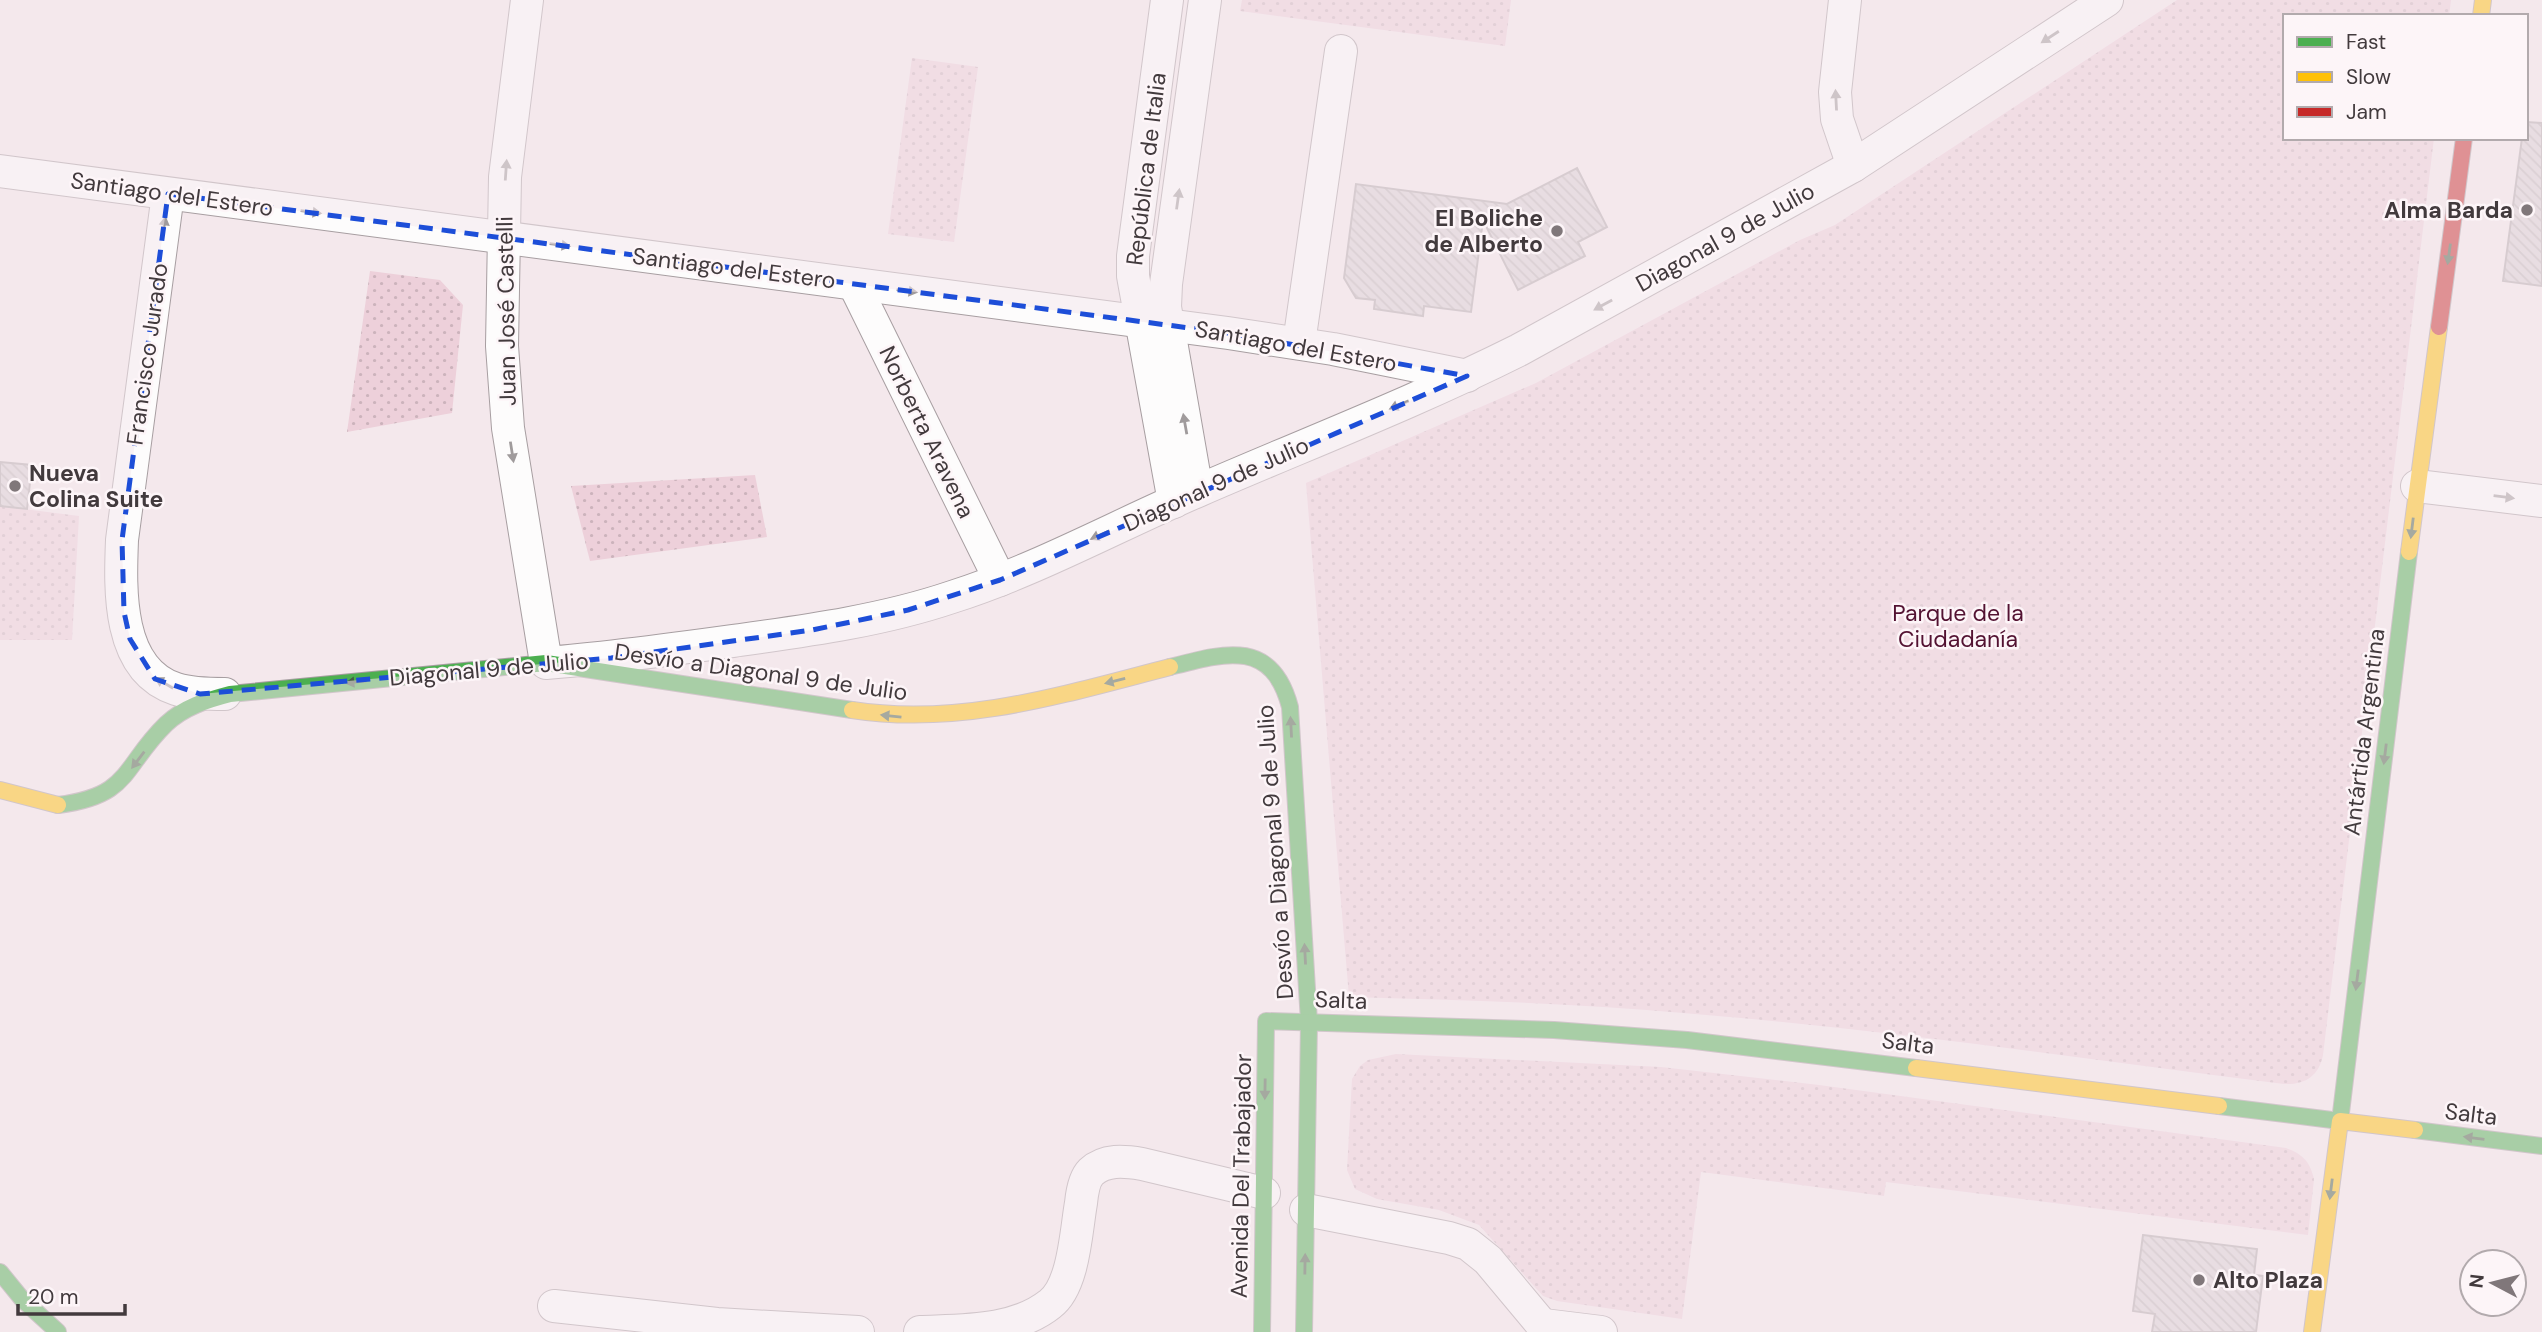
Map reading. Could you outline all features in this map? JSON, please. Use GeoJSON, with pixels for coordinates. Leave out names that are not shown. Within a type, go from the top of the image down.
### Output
{"type":"FeatureCollection","features":[{"type":"Feature","properties":{"kind":"main road","name":"Antártida Argentina"},"geometry":{"type":"LineString","coordinates":[[2312,1332],[2417,486],[2465,140]]}},
{"type":"Feature","properties":{"kind":"main road","name":"Desvío a Diagonal 9 de Julio"},"geometry":{"type":"LineString","coordinates":[[546,663],[876,715],[912,718],[949,717],[996,710],[1222,654],[1254,658],[1270,666],[1282,679],[1290,707],[1309,1022]]}},
{"type":"Feature","properties":{"kind":"main road","name":"Diagonal 9 de Julio"},"geometry":{"type":"LineString","coordinates":[[58,805],[91,800],[108,792],[124,778],[168,722],[195,704],[230,694],[546,663]]}},
{"type":"Feature","properties":{"kind":"main road"},"geometry":{"type":"LineString","coordinates":[[0,790],[58,805]]}},
{"type":"Feature","properties":{"kind":"main road"},"geometry":{"type":"LineString","coordinates":[[0,802],[58,805]]}},
{"type":"Feature","properties":{"kind":"main road","name":"Salta"},"geometry":{"type":"LineString","coordinates":[[1266,1021],[1554,1031],[1687,1040],[2542,1146]]}},
{"type":"Feature","properties":{"kind":"main road","name":"Avenida Del Trabajador"},"geometry":{"type":"LineString","coordinates":[[1262,1332],[1266,1021]]}},
{"type":"Feature","properties":{"kind":"main road"},"geometry":{"type":"LineString","coordinates":[[1304,1332],[1309,1022]]}},
{"type":"Feature","properties":{"kind":"main road"},"geometry":{"type":"LineString","coordinates":[[0,1272],[22,1298],[58,1332]]}},
{"type":"Feature","properties":{"kind":"street","name":"Juan José Castelli"},"geometry":{"type":"LineString","coordinates":[[527,0],[508,143],[502,345],[504,390],[546,663]]}},
{"type":"Feature","properties":{"kind":"street","name":"República de Italia"},"geometry":{"type":"LineString","coordinates":[[1167,0],[1133,256],[1133,276],[1154,323],[1185,497]]}},
{"type":"Feature","properties":{"kind":"street","name":"República de Italia"},"geometry":{"type":"LineString","coordinates":[[1154,323],[1166,284],[1205,0]]}},
{"type":"Feature","properties":{"kind":"street"},"geometry":{"type":"LineString","coordinates":[[1845,0],[1835,92],[1842,141],[1853,166]]}},
{"type":"Feature","properties":{"kind":"street","name":"Diagonal 9 de Julio"},"geometry":{"type":"LineString","coordinates":[[546,663],[611,658],[859,621],[953,597],[1000,580],[1467,376],[1519,350],[1853,166],[2107,0]]}},
{"type":"Feature","properties":{"kind":"street"},"geometry":{"type":"LineString","coordinates":[[1299,343],[1341,51]]}},
{"type":"Feature","properties":{"kind":"street","name":"Santiago del Estero"},"geometry":{"type":"LineString","coordinates":[[0,172],[1299,343],[1467,376]]}},
{"type":"Feature","properties":{"kind":"street","name":"Francisco Jurado"},"geometry":{"type":"LineString","coordinates":[[169,194],[122,540],[124,612],[130,639],[141,662],[155,679],[175,689],[200,694],[230,694]]}},
{"type":"Feature","properties":{"kind":"street","name":"Norberta Aravena"},"geometry":{"type":"LineString","coordinates":[[853,284],[1000,580]]}},
{"type":"Feature","properties":{"kind":"street"},"geometry":{"type":"LineString","coordinates":[[2417,486],[2542,501]]}},
{"type":"Feature","properties":{"kind":"street"},"geometry":{"type":"LineString","coordinates":[[920,1332],[998,1326],[1030,1318],[1053,1303],[1065,1285],[1083,1189],[1089,1173],[1105,1163],[1124,1161],[1142,1164],[1264,1193]]}},
{"type":"Feature","properties":{"kind":"street"},"geometry":{"type":"LineString","coordinates":[[1306,1210],[1468,1244],[1488,1260],[1546,1328],[1601,1332]]}},
{"type":"Feature","properties":{"kind":"street"},"geometry":{"type":"LineString","coordinates":[[554,1306],[730,1325],[858,1332]]}},
{"type":"Feature","properties":{"kind":"highlighted area"},"geometry":{"type":"Polygon","coordinates":[[[168,194],[1228,333],[1467,376],[1000,580],[908,610],[812,630],[611,658],[200,694],[155,679],[130,639],[124,612],[122,540],[168,194]]]}},
{"type":"Feature","properties":{"kind":"green space"},"geometry":{"type":"Polygon","coordinates":[[[1242,0],[1511,0],[1505,46],[1240,11],[1242,0]]]}},
{"type":"Feature","properties":{"kind":"green space","name":"Parque de la Ciudadanía"},"geometry":{"type":"Polygon","coordinates":[[[2177,0],[2451,0],[2449,14],[2283,14],[2283,140],[2434,140],[2323,1055],[2318,1069],[2305,1081],[2284,1084],[1909,1036],[1758,1020],[1558,1004],[1349,997],[1306,483],[1536,383],[1800,240],[1835,225],[2177,0]]]}},
{"type":"Feature","properties":{"kind":"green space"},"geometry":{"type":"Polygon","coordinates":[[[912,58],[978,67],[954,242],[888,234],[912,58]]]}},
{"type":"Feature","properties":{"kind":"green space"},"geometry":{"type":"Polygon","coordinates":[[[370,271],[440,280],[463,305],[452,413],[347,432],[370,271]]]}},
{"type":"Feature","properties":{"kind":"green space"},"geometry":{"type":"Polygon","coordinates":[[[755,475],[767,537],[590,561],[571,486],[755,475]]]}},
{"type":"Feature","properties":{"kind":"green space"},"geometry":{"type":"Polygon","coordinates":[[[0,506],[79,516],[72,640],[0,640],[0,506]]]}},
{"type":"Feature","properties":{"kind":"green space"},"geometry":{"type":"Polygon","coordinates":[[[1396,1054],[1661,1067],[1819,1085],[2286,1148],[2304,1159],[2314,1179],[2308,1235],[1886,1182],[1884,1196],[1701,1172],[1682,1319],[1557,1301],[1543,1296],[1479,1225],[1439,1210],[1377,1199],[1355,1189],[1347,1170],[1352,1079],[1360,1066],[1368,1060],[1396,1054]]]}},
{"type":"Feature","properties":{"kind":"building","name":"Alma Barda"},"geometry":{"type":"Polygon","coordinates":[[[2528,122],[2542,123],[2542,286],[2503,281],[2522,140],[2528,140],[2528,122]]]}},
{"type":"Feature","properties":{"kind":"building"},"geometry":{"type":"Polygon","coordinates":[[[1577,168],[1607,227],[1578,242],[1585,256],[1518,290],[1483,220],[1471,312],[1424,306],[1423,316],[1374,309],[1375,300],[1356,298],[1344,278],[1356,184],[1507,204],[1577,168]]]}},
{"type":"Feature","properties":{"kind":"building","name":"Nueva Colina Suite"},"geometry":{"type":"Polygon","coordinates":[[[0,462],[32,465],[27,509],[0,506],[0,462]]]}},
{"type":"Feature","properties":{"kind":"building","name":"Alto Plaza"},"geometry":{"type":"Polygon","coordinates":[[[2143,1235],[2257,1249],[2254,1275],[2263,1276],[2256,1332],[2152,1332],[2155,1314],[2133,1311],[2143,1235]]]}},
{"type":"Feature","properties":{"kind":"traffic: fast"},"geometry":{"type":"LineString","coordinates":[[2219,1106],[2340,1121],[2409,552]]}},
{"type":"Feature","properties":{"kind":"traffic: fast"},"geometry":{"type":"LineString","coordinates":[[1170,667],[1227,655],[1258,660],[1271,670],[1282,685],[1290,707],[1309,1022],[1304,1332]]}},
{"type":"Feature","properties":{"kind":"traffic: fast"},"geometry":{"type":"LineString","coordinates":[[58,805],[82,801],[113,787],[173,718],[196,705],[230,694],[546,663],[852,710]]}},
{"type":"Feature","properties":{"kind":"traffic: fast"},"geometry":{"type":"LineString","coordinates":[[1262,1332],[1266,1021],[1554,1030],[1687,1040],[1916,1068]]}},
{"type":"Feature","properties":{"kind":"traffic: fast"},"geometry":{"type":"LineString","coordinates":[[2415,1130],[2542,1146]]}},
{"type":"Feature","properties":{"kind":"traffic: fast"},"geometry":{"type":"LineString","coordinates":[[0,1272],[22,1299],[58,1332]]}},
{"type":"Feature","properties":{"kind":"traffic: slow"},"geometry":{"type":"LineString","coordinates":[[2481,14],[2483,0]]}},
{"type":"Feature","properties":{"kind":"traffic: slow"},"geometry":{"type":"LineString","coordinates":[[2409,552],[2439,327]]}},
{"type":"Feature","properties":{"kind":"traffic: slow"},"geometry":{"type":"LineString","coordinates":[[852,710],[893,714],[973,711],[1052,697],[1170,667]]}},
{"type":"Feature","properties":{"kind":"traffic: slow"},"geometry":{"type":"LineString","coordinates":[[0,790],[58,805]]}},
{"type":"Feature","properties":{"kind":"traffic: slow"},"geometry":{"type":"LineString","coordinates":[[1916,1068],[2219,1106]]}},
{"type":"Feature","properties":{"kind":"traffic: slow"},"geometry":{"type":"LineString","coordinates":[[2312,1332],[2340,1121],[2415,1130]]}},
{"type":"Feature","properties":{"kind":"traffic: jam"},"geometry":{"type":"LineString","coordinates":[[2439,327],[2464,140]]}},
{"type":"Feature","properties":{"kind":"place","name":"Alma Barda"},"geometry":{"type":"Point","coordinates":[2527,210]}},
{"type":"Feature","properties":{"kind":"place","name":"El Boliche de Alberto"},"geometry":{"type":"Point","coordinates":[1557,231]}},
{"type":"Feature","properties":{"kind":"place","name":"Nueva Colina Suite"},"geometry":{"type":"Point","coordinates":[15,486]}},
{"type":"Feature","properties":{"kind":"place","name":"Alto Plaza"},"geometry":{"type":"Point","coordinates":[2199,1280]}}]}
